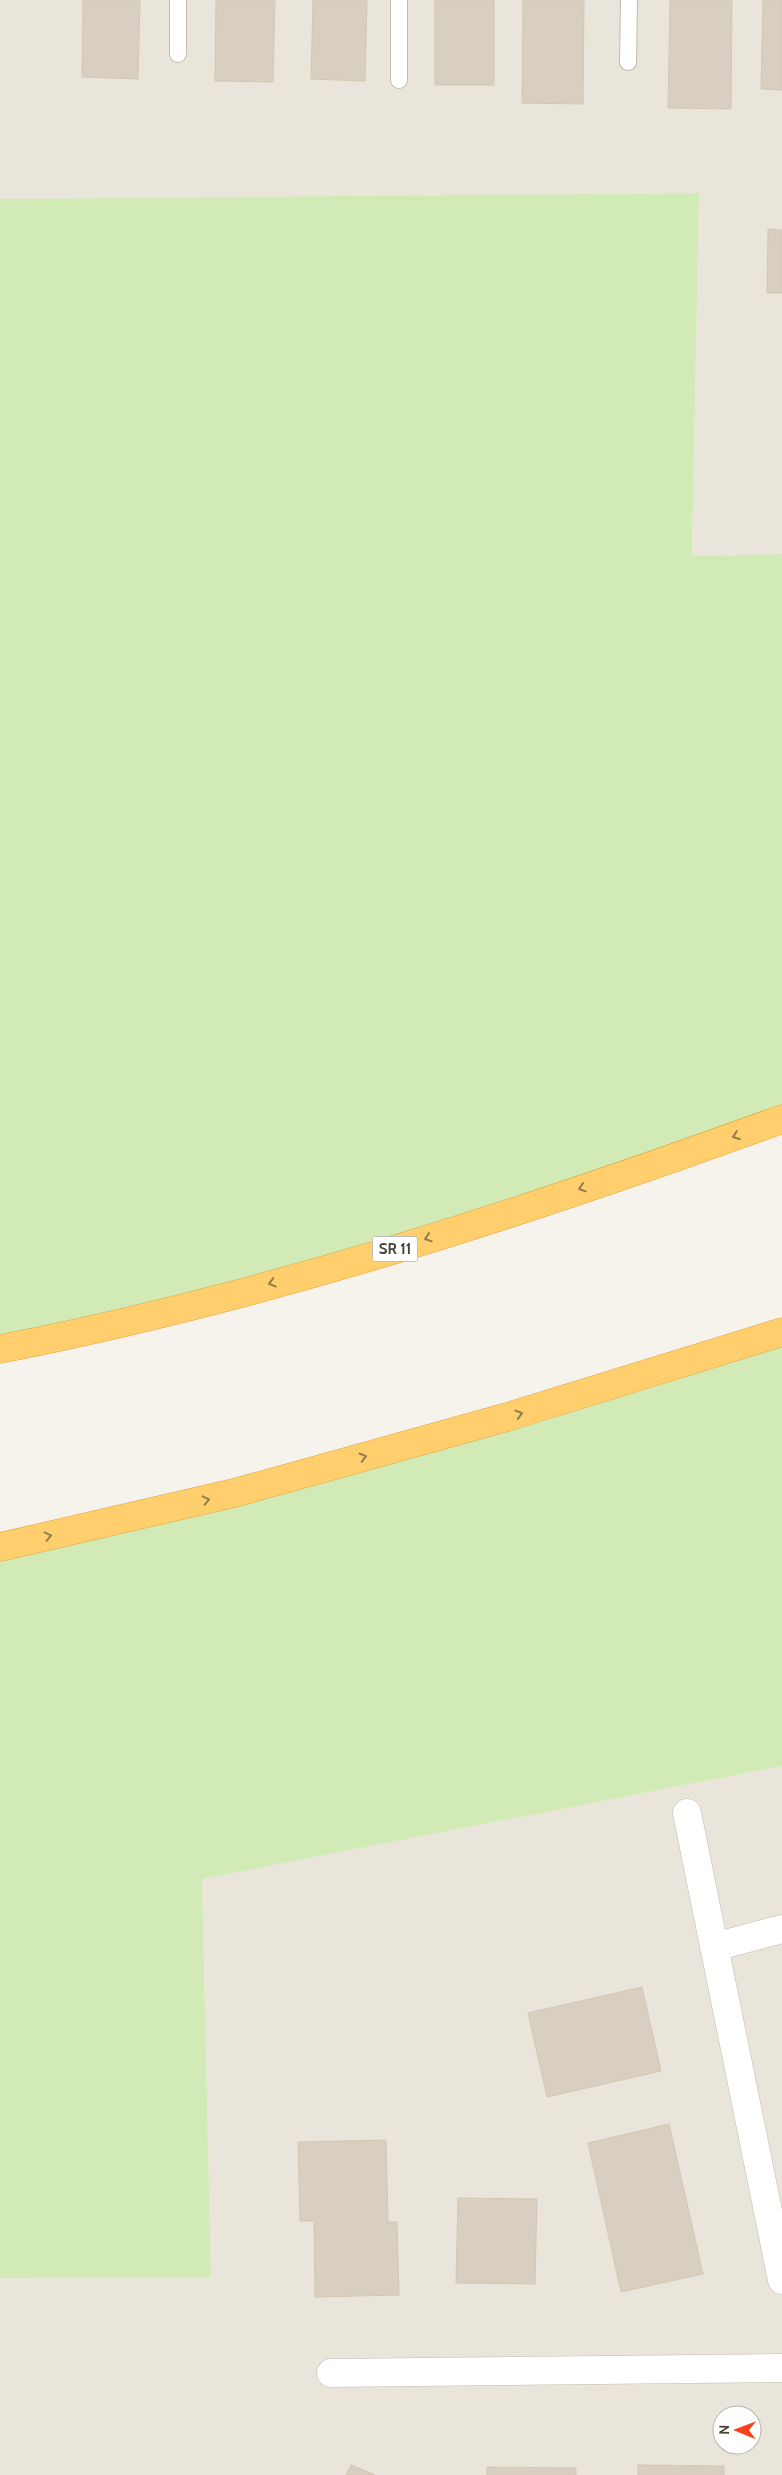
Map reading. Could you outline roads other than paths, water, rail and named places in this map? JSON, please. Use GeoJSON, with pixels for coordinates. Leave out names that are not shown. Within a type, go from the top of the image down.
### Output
{"type":"FeatureCollection","features":[{"type":"Feature","properties":{"kind":"highway","name":"SR 11"},"geometry":{"type":"LineString","coordinates":[[0,1349],[74,1335],[224,1297],[407,1245],[668,1161],[782,1119]]}},
{"type":"Feature","properties":{"kind":"highway"},"geometry":{"type":"LineString","coordinates":[[0,1547],[243,1491],[507,1418],[782,1332]]}},
{"type":"Feature","properties":{"kind":"street"},"geometry":{"type":"LineString","coordinates":[[687,1813],[782,2280]]}},
{"type":"Feature","properties":{"kind":"street"},"geometry":{"type":"LineString","coordinates":[[714,1947],[782,1930]]}},
{"type":"Feature","properties":{"kind":"street"},"geometry":{"type":"LineString","coordinates":[[331,2373],[782,2368]]}},
{"type":"Feature","properties":{"kind":"lane"},"geometry":{"type":"LineString","coordinates":[[178,0],[178,54]]}},
{"type":"Feature","properties":{"kind":"lane"},"geometry":{"type":"LineString","coordinates":[[399,0],[399,80]]}},
{"type":"Feature","properties":{"kind":"lane"},"geometry":{"type":"LineString","coordinates":[[628,62],[629,0]]}}]}
